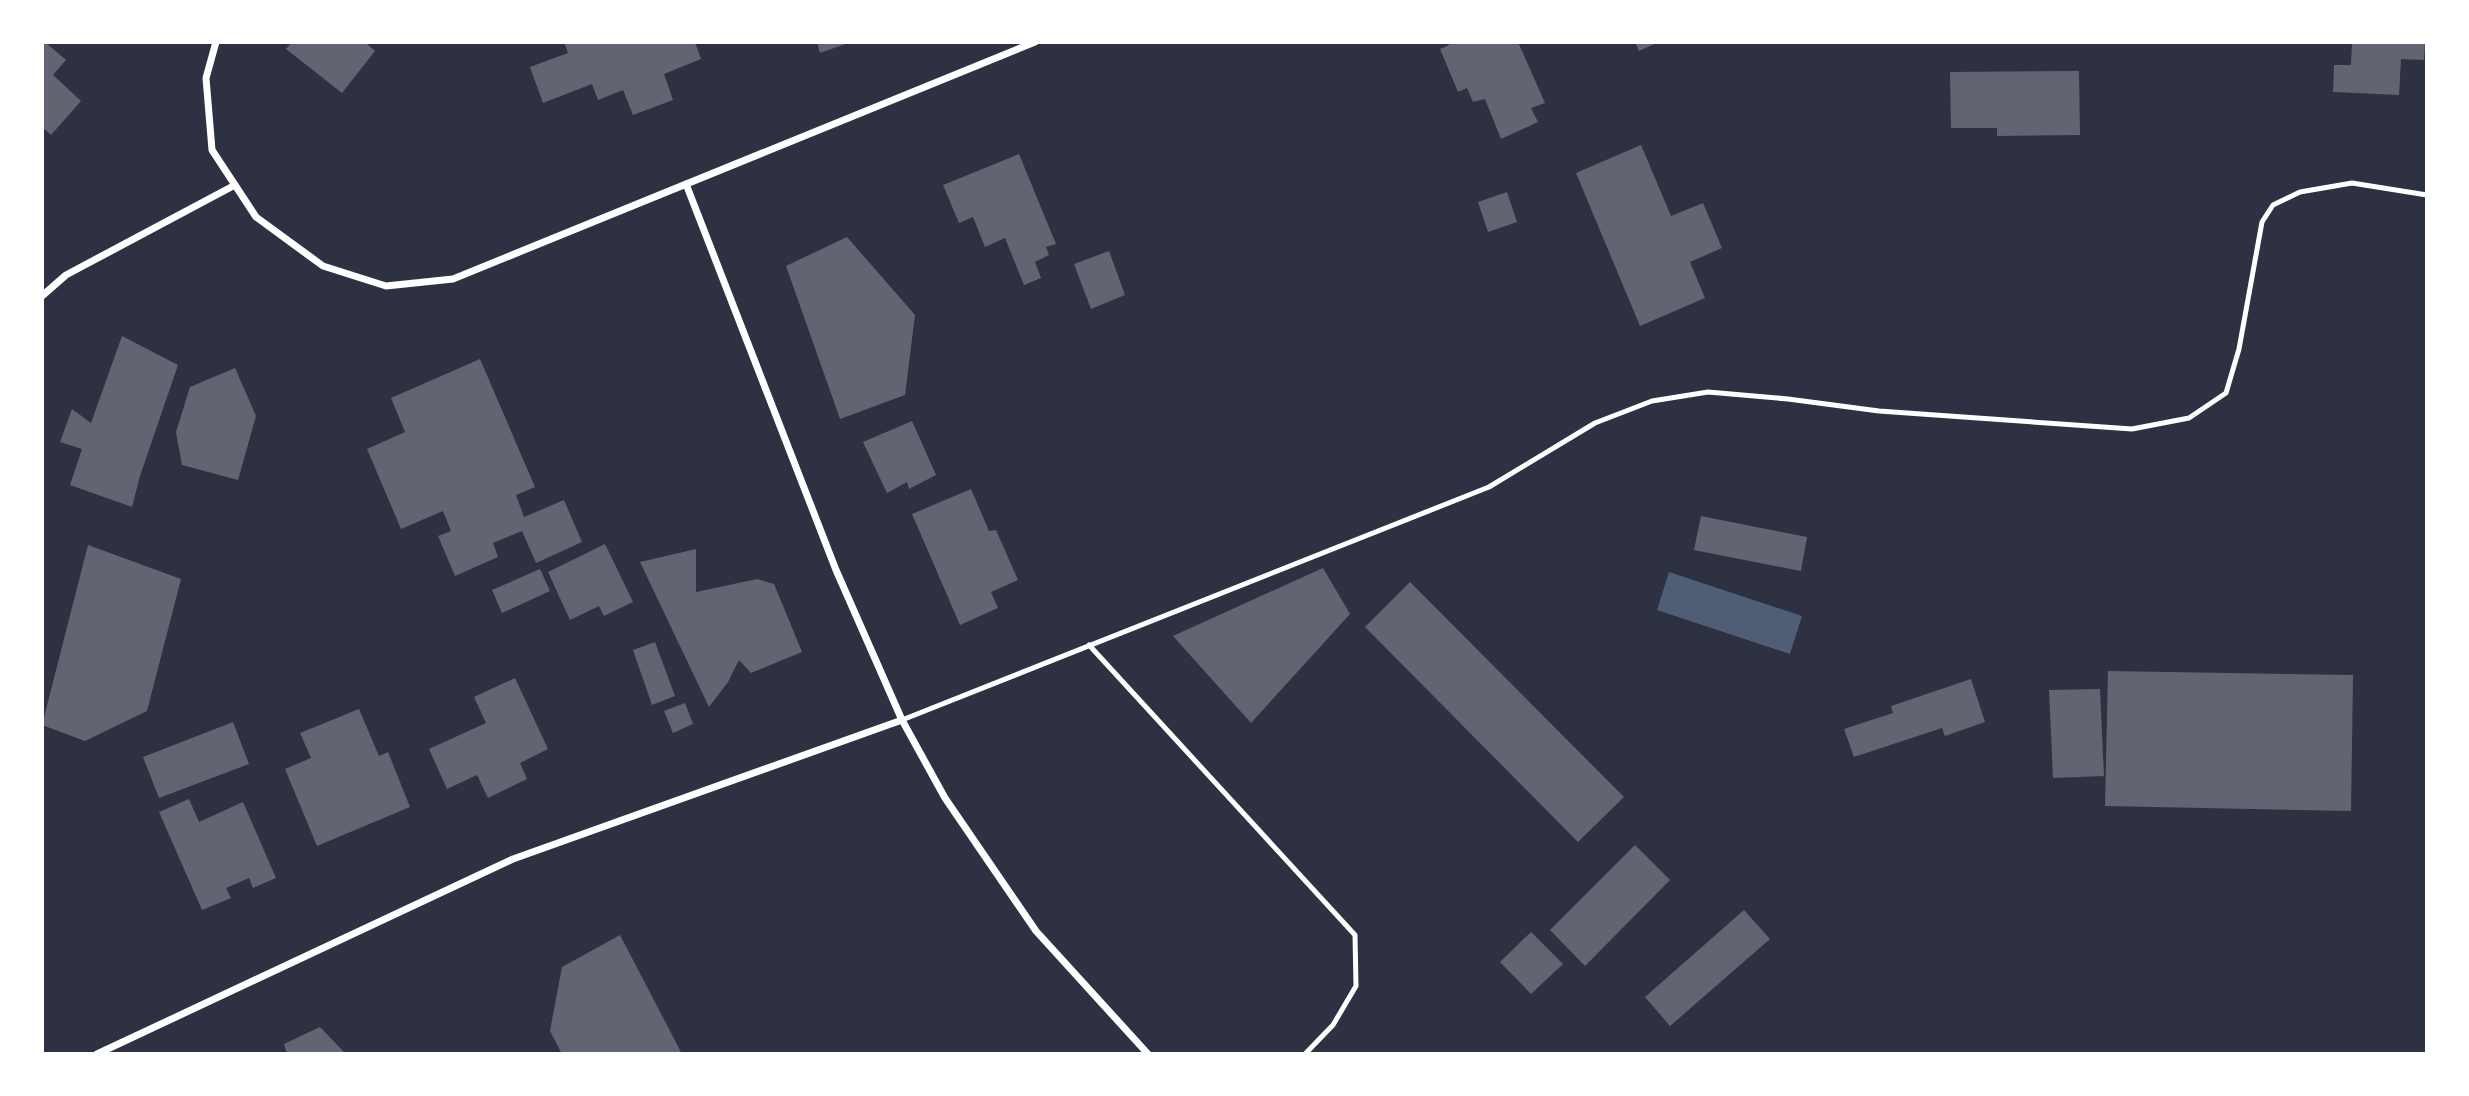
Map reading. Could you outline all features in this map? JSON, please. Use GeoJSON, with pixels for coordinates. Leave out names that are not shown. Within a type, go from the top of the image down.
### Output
{"type":"FeatureCollection","features":[{"type":"Feature","properties":{"kind":"street"},"geometry":{"type":"LineString","coordinates":[[216,42],[206,78],[212,150],[256,216],[323,266],[386,286],[453,279],[1035,42]]}},
{"type":"Feature","properties":{"kind":"street"},"geometry":{"type":"LineString","coordinates":[[686,184],[835,570],[902,720],[945,798],[1036,931],[1148,1054]]}},
{"type":"Feature","properties":{"kind":"street"},"geometry":{"type":"LineString","coordinates":[[42,296],[65,275],[236,185]]}},
{"type":"Feature","properties":{"kind":"street"},"geometry":{"type":"LineString","coordinates":[[97,1054],[513,859],[902,720]]}},
{"type":"Feature","properties":{"kind":"lane"},"geometry":{"type":"LineString","coordinates":[[902,720],[1489,487],[1595,423],[1652,401],[1708,392],[1879,411],[2132,429],[2189,418],[2226,393],[2239,349],[2262,222],[2273,205],[2300,192],[2352,183],[2427,195]]}},
{"type":"Feature","properties":{"kind":"lane"},"geometry":{"type":"LineString","coordinates":[[1089,645],[1355,935],[1356,986],[1333,1025],[1305,1054]]}},
{"type":"Feature","properties":{"kind":"water"},"geometry":{"type":"Polygon","coordinates":[[[1669,572],[1802,616],[1790,654],[1657,610],[1669,572]]]}},
{"type":"Feature","properties":{"kind":"building"},"geometry":{"type":"Polygon","coordinates":[[[42,42],[66,60],[53,75],[81,101],[51,135],[42,127],[42,42]]]}},
{"type":"Feature","properties":{"kind":"building"},"geometry":{"type":"Polygon","coordinates":[[[292,42],[370,42],[368,45],[375,51],[342,93],[286,49],[292,42]]]}},
{"type":"Feature","properties":{"kind":"building"},"geometry":{"type":"Polygon","coordinates":[[[564,42],[695,42],[701,59],[664,74],[673,100],[633,115],[623,90],[598,100],[592,84],[543,103],[530,67],[568,53],[564,42]]]}},
{"type":"Feature","properties":{"kind":"building"},"geometry":{"type":"Polygon","coordinates":[[[817,42],[851,42],[820,53],[817,42]]]}},
{"type":"Feature","properties":{"kind":"building"},"geometry":{"type":"Polygon","coordinates":[[[1448,42],[1518,42],[1545,103],[1531,108],[1538,122],[1501,139],[1485,99],[1473,102],[1467,88],[1458,92],[1440,49],[1449,45],[1448,42]]]}},
{"type":"Feature","properties":{"kind":"building"},"geometry":{"type":"Polygon","coordinates":[[[1635,42],[1659,42],[1639,51],[1635,42]]]}},
{"type":"Feature","properties":{"kind":"building"},"geometry":{"type":"Polygon","coordinates":[[[2352,42],[2425,42],[2424,60],[2401,59],[2399,95],[2333,92],[2334,65],[2351,65],[2352,42]]]}},
{"type":"Feature","properties":{"kind":"building"},"geometry":{"type":"Polygon","coordinates":[[[2079,71],[2080,135],[1997,136],[1997,128],[1951,128],[1950,72],[2079,71]]]}},
{"type":"Feature","properties":{"kind":"building"},"geometry":{"type":"Polygon","coordinates":[[[1641,145],[1671,216],[1703,203],[1722,248],[1690,262],[1705,298],[1640,326],[1576,173],[1641,145]]]}},
{"type":"Feature","properties":{"kind":"building"},"geometry":{"type":"Polygon","coordinates":[[[1019,154],[1056,244],[1046,247],[1049,255],[1035,262],[1041,278],[1024,285],[1005,238],[985,247],[973,217],[959,223],[943,185],[1019,154]]]}},
{"type":"Feature","properties":{"kind":"building"},"geometry":{"type":"Polygon","coordinates":[[[1507,192],[1517,222],[1488,232],[1478,202],[1507,192]]]}},
{"type":"Feature","properties":{"kind":"building"},"geometry":{"type":"Polygon","coordinates":[[[847,237],[915,315],[905,395],[840,419],[786,266],[847,237]]]}},
{"type":"Feature","properties":{"kind":"building"},"geometry":{"type":"Polygon","coordinates":[[[1109,251],[1125,295],[1091,309],[1074,264],[1109,251]]]}},
{"type":"Feature","properties":{"kind":"building"},"geometry":{"type":"Polygon","coordinates":[[[122,336],[178,365],[132,507],[70,485],[82,449],[60,442],[72,409],[91,423],[122,336]]]}},
{"type":"Feature","properties":{"kind":"building"},"geometry":{"type":"Polygon","coordinates":[[[480,359],[535,487],[516,495],[524,517],[564,500],[582,542],[536,563],[522,531],[493,543],[498,557],[455,576],[438,536],[451,531],[443,511],[401,529],[367,449],[405,432],[391,398],[480,359]]]}},
{"type":"Feature","properties":{"kind":"building"},"geometry":{"type":"Polygon","coordinates":[[[235,368],[256,416],[238,480],[182,465],[176,432],[190,387],[235,368]]]}},
{"type":"Feature","properties":{"kind":"building"},"geometry":{"type":"Polygon","coordinates":[[[912,421],[936,475],[909,489],[907,482],[887,493],[863,442],[912,421]]]}},
{"type":"Feature","properties":{"kind":"building"},"geometry":{"type":"Polygon","coordinates":[[[971,489],[989,531],[996,530],[1018,580],[991,592],[998,608],[960,625],[912,514],[971,489]]]}},
{"type":"Feature","properties":{"kind":"building"},"geometry":{"type":"Polygon","coordinates":[[[1701,516],[1807,537],[1801,571],[1694,550],[1701,516]]]}},
{"type":"Feature","properties":{"kind":"building"},"geometry":{"type":"Polygon","coordinates":[[[605,544],[633,602],[604,616],[599,606],[570,620],[548,572],[605,544]]]}},
{"type":"Feature","properties":{"kind":"building"},"geometry":{"type":"Polygon","coordinates":[[[88,545],[181,579],[147,711],[85,741],[42,725],[88,545]]]}},
{"type":"Feature","properties":{"kind":"building"},"geometry":{"type":"Polygon","coordinates":[[[696,549],[696,592],[757,579],[774,584],[802,652],[751,673],[739,660],[728,682],[709,707],[640,562],[696,549]]]}},
{"type":"Feature","properties":{"kind":"building"},"geometry":{"type":"Polygon","coordinates":[[[1323,568],[1350,614],[1251,723],[1173,636],[1323,568]]]}},
{"type":"Feature","properties":{"kind":"building"},"geometry":{"type":"Polygon","coordinates":[[[540,569],[550,591],[502,613],[492,590],[540,569]]]}},
{"type":"Feature","properties":{"kind":"building"},"geometry":{"type":"Polygon","coordinates":[[[1410,582],[1624,797],[1578,842],[1365,627],[1410,582]]]}},
{"type":"Feature","properties":{"kind":"building"},"geometry":{"type":"Polygon","coordinates":[[[655,642],[675,696],[652,705],[633,650],[655,642]]]}},
{"type":"Feature","properties":{"kind":"building"},"geometry":{"type":"Polygon","coordinates":[[[2108,671],[2353,675],[2351,811],[2105,806],[2108,671]]]}},
{"type":"Feature","properties":{"kind":"building"},"geometry":{"type":"Polygon","coordinates":[[[515,678],[548,749],[520,763],[527,779],[488,798],[477,775],[447,789],[429,749],[486,723],[474,697],[515,678]]]}},
{"type":"Feature","properties":{"kind":"building"},"geometry":{"type":"Polygon","coordinates":[[[1971,679],[1985,722],[1945,736],[1942,728],[1854,757],[1844,729],[1893,713],[1891,706],[1971,679]]]}},
{"type":"Feature","properties":{"kind":"building"},"geometry":{"type":"Polygon","coordinates":[[[2100,689],[2104,776],[2053,778],[2049,690],[2100,689]]]}},
{"type":"Feature","properties":{"kind":"building"},"geometry":{"type":"Polygon","coordinates":[[[685,703],[693,724],[673,733],[664,711],[685,703]]]}},
{"type":"Feature","properties":{"kind":"building"},"geometry":{"type":"Polygon","coordinates":[[[359,709],[379,756],[388,752],[410,807],[317,846],[285,769],[311,758],[300,733],[359,709]]]}},
{"type":"Feature","properties":{"kind":"building"},"geometry":{"type":"Polygon","coordinates":[[[233,722],[249,764],[159,798],[143,757],[233,722]]]}},
{"type":"Feature","properties":{"kind":"building"},"geometry":{"type":"Polygon","coordinates":[[[189,799],[199,822],[243,802],[276,878],[253,888],[249,878],[226,888],[231,898],[202,910],[159,812],[189,799]]]}},
{"type":"Feature","properties":{"kind":"building"},"geometry":{"type":"Polygon","coordinates":[[[1635,845],[1670,880],[1585,966],[1550,930],[1635,845]]]}},
{"type":"Feature","properties":{"kind":"building"},"geometry":{"type":"Polygon","coordinates":[[[1744,910],[1770,939],[1670,1026],[1645,997],[1744,910]]]}},
{"type":"Feature","properties":{"kind":"building"},"geometry":{"type":"Polygon","coordinates":[[[1531,932],[1563,964],[1531,994],[1500,962],[1531,932]]]}},
{"type":"Feature","properties":{"kind":"building"},"geometry":{"type":"Polygon","coordinates":[[[620,935],[682,1054],[562,1054],[550,1031],[562,967],[620,935]]]}},
{"type":"Feature","properties":{"kind":"building"},"geometry":{"type":"Polygon","coordinates":[[[320,1027],[346,1054],[287,1054],[284,1044],[320,1027]]]}}]}
